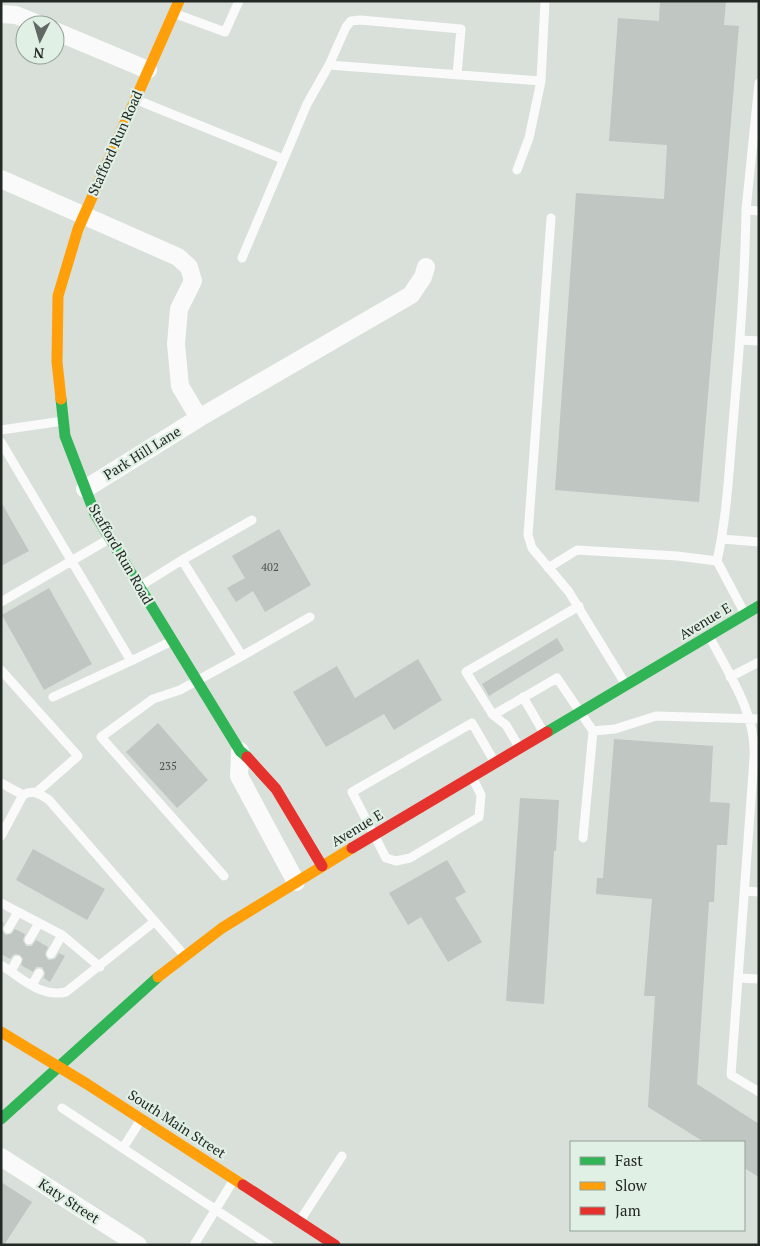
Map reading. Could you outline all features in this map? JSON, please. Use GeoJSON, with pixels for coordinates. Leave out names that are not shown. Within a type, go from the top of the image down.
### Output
{"type":"FeatureCollection","features":[{"type":"Feature","properties":{"kind":"main road","name":"Stafford Run Road"},"geometry":{"type":"LineString","coordinates":[[179,1],[134,99],[84,216],[58,296],[57,362],[64,436],[95,514],[240,751],[259,766],[275,786],[322,866]]}},
{"type":"Feature","properties":{"kind":"main road","name":"Avenue E"},"geometry":{"type":"LineString","coordinates":[[1,1119],[147,986],[184,956],[322,866],[759,606]]}},
{"type":"Feature","properties":{"kind":"main road","name":"South Main Street"},"geometry":{"type":"LineString","coordinates":[[1,1032],[300,1221],[324,1241]]}},
{"type":"Feature","properties":{"kind":"street"},"geometry":{"type":"LineString","coordinates":[[1,14],[18,15]]}},
{"type":"Feature","properties":{"kind":"street"},"geometry":{"type":"LineString","coordinates":[[65,35],[148,70]]}},
{"type":"Feature","properties":{"kind":"street"},"geometry":{"type":"LineString","coordinates":[[1,179],[178,257],[190,267],[193,281],[179,309],[176,344],[180,386],[199,418]]}},
{"type":"Feature","properties":{"kind":"street","name":"Park Hill Lane"},"geometry":{"type":"LineString","coordinates":[[85,488],[199,418],[411,295],[424,276],[426,267]]}},
{"type":"Feature","properties":{"kind":"street"},"geometry":{"type":"LineString","coordinates":[[240,751],[240,776],[296,882]]}},
{"type":"Feature","properties":{"kind":"street","name":"Katy Street"},"geometry":{"type":"LineString","coordinates":[[1,1157],[138,1245]]}},
{"type":"Feature","properties":{"kind":"lane"},"geometry":{"type":"LineString","coordinates":[[173,13],[226,32],[239,1]]}},
{"type":"Feature","properties":{"kind":"lane"},"geometry":{"type":"LineString","coordinates":[[517,170],[529,138],[541,81],[545,1]]}},
{"type":"Feature","properties":{"kind":"lane"},"geometry":{"type":"LineString","coordinates":[[242,258],[306,104],[328,65],[346,27],[351,21],[360,20],[461,29],[457,75]]}},
{"type":"Feature","properties":{"kind":"lane"},"geometry":{"type":"LineString","coordinates":[[328,65],[541,81]]}},
{"type":"Feature","properties":{"kind":"lane"},"geometry":{"type":"LineString","coordinates":[[745,614],[717,561],[722,539],[740,340],[746,210],[759,83]]}},
{"type":"Feature","properties":{"kind":"lane"},"geometry":{"type":"LineString","coordinates":[[134,99],[283,159]]}},
{"type":"Feature","properties":{"kind":"lane"},"geometry":{"type":"LineString","coordinates":[[746,210],[759,211]]}},
{"type":"Feature","properties":{"kind":"lane"},"geometry":{"type":"LineString","coordinates":[[551,218],[528,535],[532,548],[578,606],[626,685]]}},
{"type":"Feature","properties":{"kind":"lane"},"geometry":{"type":"LineString","coordinates":[[740,340],[759,340]]}},
{"type":"Feature","properties":{"kind":"lane"},"geometry":{"type":"LineString","coordinates":[[1,430],[63,421]]}},
{"type":"Feature","properties":{"kind":"lane"},"geometry":{"type":"LineString","coordinates":[[1,442],[131,661]]}},
{"type":"Feature","properties":{"kind":"lane"},"geometry":{"type":"LineString","coordinates":[[139,587],[252,520]]}},
{"type":"Feature","properties":{"kind":"lane"},"geometry":{"type":"LineString","coordinates":[[1,602],[110,538]]}},
{"type":"Feature","properties":{"kind":"lane"},"geometry":{"type":"LineString","coordinates":[[722,539],[759,542]]}},
{"type":"Feature","properties":{"kind":"lane"},"geometry":{"type":"LineString","coordinates":[[548,568],[577,550],[677,556],[717,561]]}},
{"type":"Feature","properties":{"kind":"lane"},"geometry":{"type":"LineString","coordinates":[[182,560],[242,656]]}},
{"type":"Feature","properties":{"kind":"lane"},"geometry":{"type":"LineString","coordinates":[[520,748],[506,725],[493,715],[466,672],[578,606]]}},
{"type":"Feature","properties":{"kind":"lane"},"geometry":{"type":"LineString","coordinates":[[224,876],[101,737],[153,700],[180,690],[310,617]]}},
{"type":"Feature","properties":{"kind":"lane"},"geometry":{"type":"LineString","coordinates":[[709,636],[754,719],[755,748],[731,1075],[759,1092]]}},
{"type":"Feature","properties":{"kind":"lane"},"geometry":{"type":"LineString","coordinates":[[53,697],[172,641]]}},
{"type":"Feature","properties":{"kind":"lane"},"geometry":{"type":"LineString","coordinates":[[730,677],[759,662]]}},
{"type":"Feature","properties":{"kind":"lane"},"geometry":{"type":"LineString","coordinates":[[1,670],[78,756],[37,792]]}},
{"type":"Feature","properties":{"kind":"lane"},"geometry":{"type":"LineString","coordinates":[[493,715],[557,678],[578,713],[593,732],[584,838]]}},
{"type":"Feature","properties":{"kind":"lane"},"geometry":{"type":"LineString","coordinates":[[523,697],[544,734]]}},
{"type":"Feature","properties":{"kind":"lane"},"geometry":{"type":"LineString","coordinates":[[593,732],[615,729],[656,716],[754,719]]}},
{"type":"Feature","properties":{"kind":"lane"},"geometry":{"type":"LineString","coordinates":[[472,777],[481,795],[478,817],[410,858],[396,861],[386,858],[352,792],[472,723],[495,763]]}},
{"type":"Feature","properties":{"kind":"lane"},"geometry":{"type":"LineString","coordinates":[[1,783],[23,795]]}},
{"type":"Feature","properties":{"kind":"lane"},"geometry":{"type":"LineString","coordinates":[[1,836],[23,795],[29,792],[37,792],[49,800],[184,956]]}},
{"type":"Feature","properties":{"kind":"lane"},"geometry":{"type":"LineString","coordinates":[[745,891],[759,892]]}},
{"type":"Feature","properties":{"kind":"lane"},"geometry":{"type":"LineString","coordinates":[[1,903],[62,935],[100,967]]}},
{"type":"Feature","properties":{"kind":"lane"},"geometry":{"type":"LineString","coordinates":[[8,929],[18,912]]}},
{"type":"Feature","properties":{"kind":"lane"},"geometry":{"type":"LineString","coordinates":[[1,965],[32,985],[53,995],[66,992],[100,967],[154,922]]}},
{"type":"Feature","properties":{"kind":"lane"},"geometry":{"type":"LineString","coordinates":[[29,940],[39,923]]}},
{"type":"Feature","properties":{"kind":"lane"},"geometry":{"type":"LineString","coordinates":[[51,954],[62,935]]}},
{"type":"Feature","properties":{"kind":"lane"},"geometry":{"type":"LineString","coordinates":[[11,971],[17,960]]}},
{"type":"Feature","properties":{"kind":"lane"},"geometry":{"type":"LineString","coordinates":[[32,985],[39,973]]}},
{"type":"Feature","properties":{"kind":"lane"},"geometry":{"type":"LineString","coordinates":[[738,978],[759,979]]}},
{"type":"Feature","properties":{"kind":"lane"},"geometry":{"type":"LineString","coordinates":[[62,1108],[270,1245]]}},
{"type":"Feature","properties":{"kind":"lane"},"geometry":{"type":"LineString","coordinates":[[123,1148],[141,1119]]}},
{"type":"Feature","properties":{"kind":"lane"},"geometry":{"type":"LineString","coordinates":[[300,1221],[342,1156]]}},
{"type":"Feature","properties":{"kind":"lane"},"geometry":{"type":"LineString","coordinates":[[194,1245],[235,1179]]}},
{"type":"Feature","properties":{"kind":"building"},"geometry":{"type":"Polygon","coordinates":[[[660,1],[726,1],[724,25],[739,26],[699,502],[555,490],[576,193],[664,199],[667,145],[609,141],[618,18],[659,21],[660,1]]]}},
{"type":"Feature","properties":{"kind":"building"},"geometry":{"type":"Polygon","coordinates":[[[1,502],[29,551],[1,566],[1,502]]]}},
{"type":"Feature","properties":{"kind":"building"},"geometry":{"type":"Polygon","coordinates":[[[279,529],[311,585],[265,612],[253,591],[236,602],[227,588],[245,578],[232,556],[279,529]]]}},
{"type":"Feature","properties":{"kind":"building"},"geometry":{"type":"Polygon","coordinates":[[[49,588],[92,664],[44,690],[2,615],[49,588]]]}},
{"type":"Feature","properties":{"kind":"building"},"geometry":{"type":"Polygon","coordinates":[[[557,638],[564,650],[489,696],[482,684],[557,638]]]}},
{"type":"Feature","properties":{"kind":"building"},"geometry":{"type":"Polygon","coordinates":[[[418,659],[442,700],[394,730],[384,714],[326,747],[293,692],[337,666],[355,698],[418,659]]]}},
{"type":"Feature","properties":{"kind":"building"},"geometry":{"type":"Polygon","coordinates":[[[158,723],[208,780],[177,808],[126,752],[158,723]]]}},
{"type":"Feature","properties":{"kind":"building"},"geometry":{"type":"Polygon","coordinates":[[[614,739],[713,746],[710,802],[730,803],[727,845],[717,845],[714,902],[709,902],[697,1084],[759,1124],[759,1177],[745,1169],[745,1141],[702,1141],[648,1107],[655,996],[644,996],[652,899],[596,894],[597,878],[603,878],[614,739]]]}},
{"type":"Feature","properties":{"kind":"building"},"geometry":{"type":"Polygon","coordinates":[[[520,798],[559,800],[544,1004],[506,1001],[520,798]]]}},
{"type":"Feature","properties":{"kind":"building"},"geometry":{"type":"Polygon","coordinates":[[[33,849],[105,889],[87,920],[16,880],[33,849]]]}},
{"type":"Feature","properties":{"kind":"building"},"geometry":{"type":"Polygon","coordinates":[[[447,860],[466,892],[455,898],[482,942],[448,962],[421,917],[408,925],[389,893],[447,860]]]}},
{"type":"Feature","properties":{"kind":"building"},"geometry":{"type":"Polygon","coordinates":[[[1,921],[4,923],[2,929],[5,935],[11,934],[15,929],[25,934],[23,940],[26,946],[32,946],[36,940],[48,947],[45,954],[48,960],[55,959],[59,953],[65,956],[50,982],[44,978],[45,973],[42,967],[36,967],[33,972],[21,965],[23,959],[20,955],[14,954],[10,959],[1,954],[1,921]]]}},
{"type":"Feature","properties":{"kind":"building"},"geometry":{"type":"Polygon","coordinates":[[[1,1182],[32,1202],[4,1245],[1,1245],[1,1182]]]}},
{"type":"Feature","properties":{"kind":"traffic: fast"},"geometry":{"type":"LineString","coordinates":[[61,399],[65,436],[95,514],[240,751],[247,757]]}},
{"type":"Feature","properties":{"kind":"traffic: fast"},"geometry":{"type":"LineString","coordinates":[[547,732],[759,606]]}},
{"type":"Feature","properties":{"kind":"traffic: fast"},"geometry":{"type":"LineString","coordinates":[[1,1119],[158,977]]}},
{"type":"Feature","properties":{"kind":"traffic: slow"},"geometry":{"type":"LineString","coordinates":[[61,399],[57,362],[58,296],[78,229],[179,1]]}},
{"type":"Feature","properties":{"kind":"traffic: slow"},"geometry":{"type":"LineString","coordinates":[[158,977],[222,928],[352,848]]}},
{"type":"Feature","properties":{"kind":"traffic: slow"},"geometry":{"type":"LineString","coordinates":[[1,1032],[87,1084],[243,1185]]}},
{"type":"Feature","properties":{"kind":"traffic: jam"},"geometry":{"type":"LineString","coordinates":[[352,848],[547,732]]}},
{"type":"Feature","properties":{"kind":"traffic: jam"},"geometry":{"type":"LineString","coordinates":[[247,757],[276,789],[322,866]]}},
{"type":"Feature","properties":{"kind":"traffic: jam"},"geometry":{"type":"LineString","coordinates":[[243,1185],[335,1245]]}}]}
